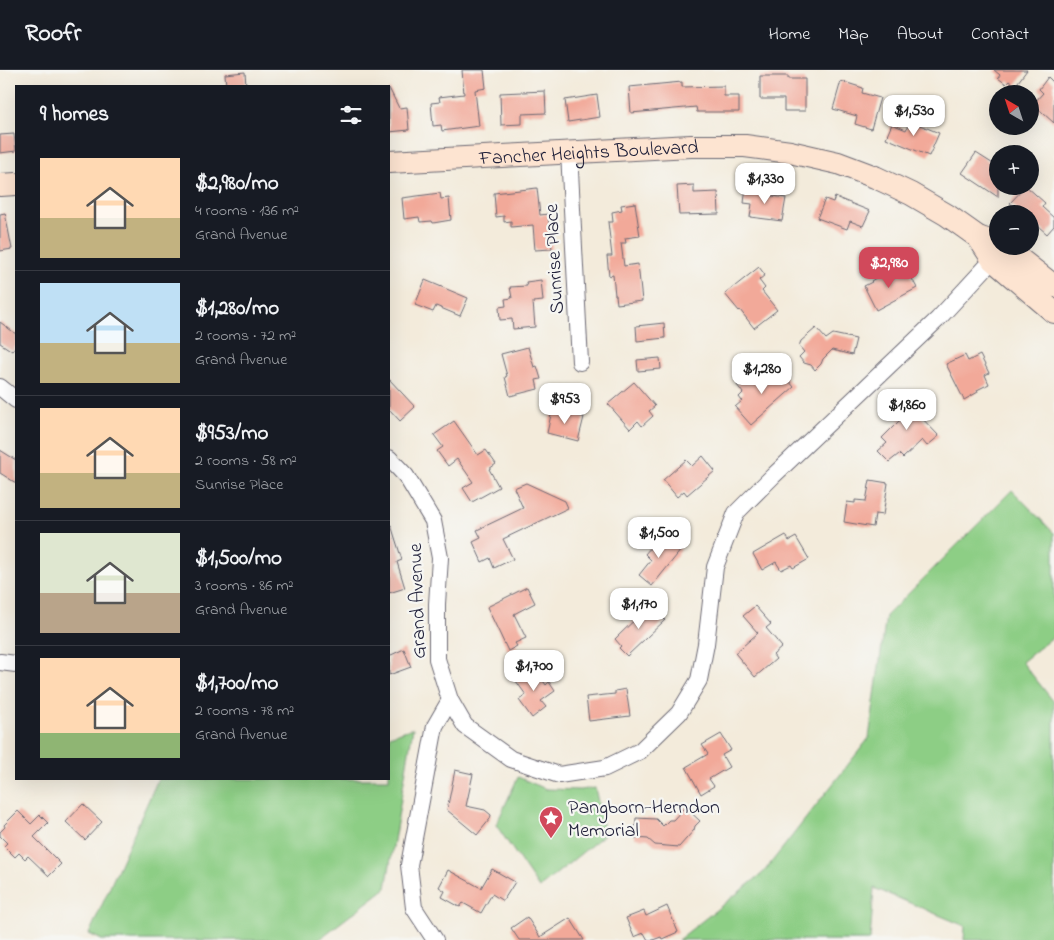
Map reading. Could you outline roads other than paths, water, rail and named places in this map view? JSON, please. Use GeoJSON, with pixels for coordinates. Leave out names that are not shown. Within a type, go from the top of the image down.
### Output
{"type":"FeatureCollection","features":[{"type":"Feature","properties":{"kind":"street","name":"Fancher Heights Boulevard"},"geometry":{"type":"LineString","coordinates":[[390,162],[691,146],[745,146],[790,152],[838,163],[875,176],[947,215],[989,243]]}},
{"type":"Feature","properties":{"kind":"street","name":"Sunrise Place"},"geometry":{"type":"LineString","coordinates":[[569,152],[580,362]]}},
{"type":"Feature","properties":{"kind":"street"},"geometry":{"type":"LineString","coordinates":[[0,185],[15,184]]}},
{"type":"Feature","properties":{"kind":"street","name":"Grand Avenue"},"geometry":{"type":"LineString","coordinates":[[390,459],[406,476],[433,521],[440,558],[437,604],[437,659],[450,700],[465,726],[511,759],[559,775],[604,768],[640,751],[680,713],[699,680],[706,644],[715,567],[736,513],[772,476],[938,319],[989,255]]}},
{"type":"Feature","properties":{"kind":"street","name":"Fancher Heights Boulevard"},"geometry":{"type":"LineString","coordinates":[[1002,255],[1054,312]]}},
{"type":"Feature","properties":{"kind":"street","name":"Fancher Heights Boulevard"},"geometry":{"type":"LineString","coordinates":[[1007,255],[1054,286]]}},
{"type":"Feature","properties":{"kind":"street"},"geometry":{"type":"LineString","coordinates":[[0,387],[15,399]]}},
{"type":"Feature","properties":{"kind":"street"},"geometry":{"type":"LineString","coordinates":[[0,662],[15,664]]}},
{"type":"Feature","properties":{"kind":"street"},"geometry":{"type":"LineString","coordinates":[[435,940],[414,908],[409,865],[435,726],[450,700]]}},
{"type":"Feature","properties":{"kind":"place","name":"Pangborn-Herndon Memorial"},"geometry":{"type":"Point","coordinates":[551,839]}}]}
